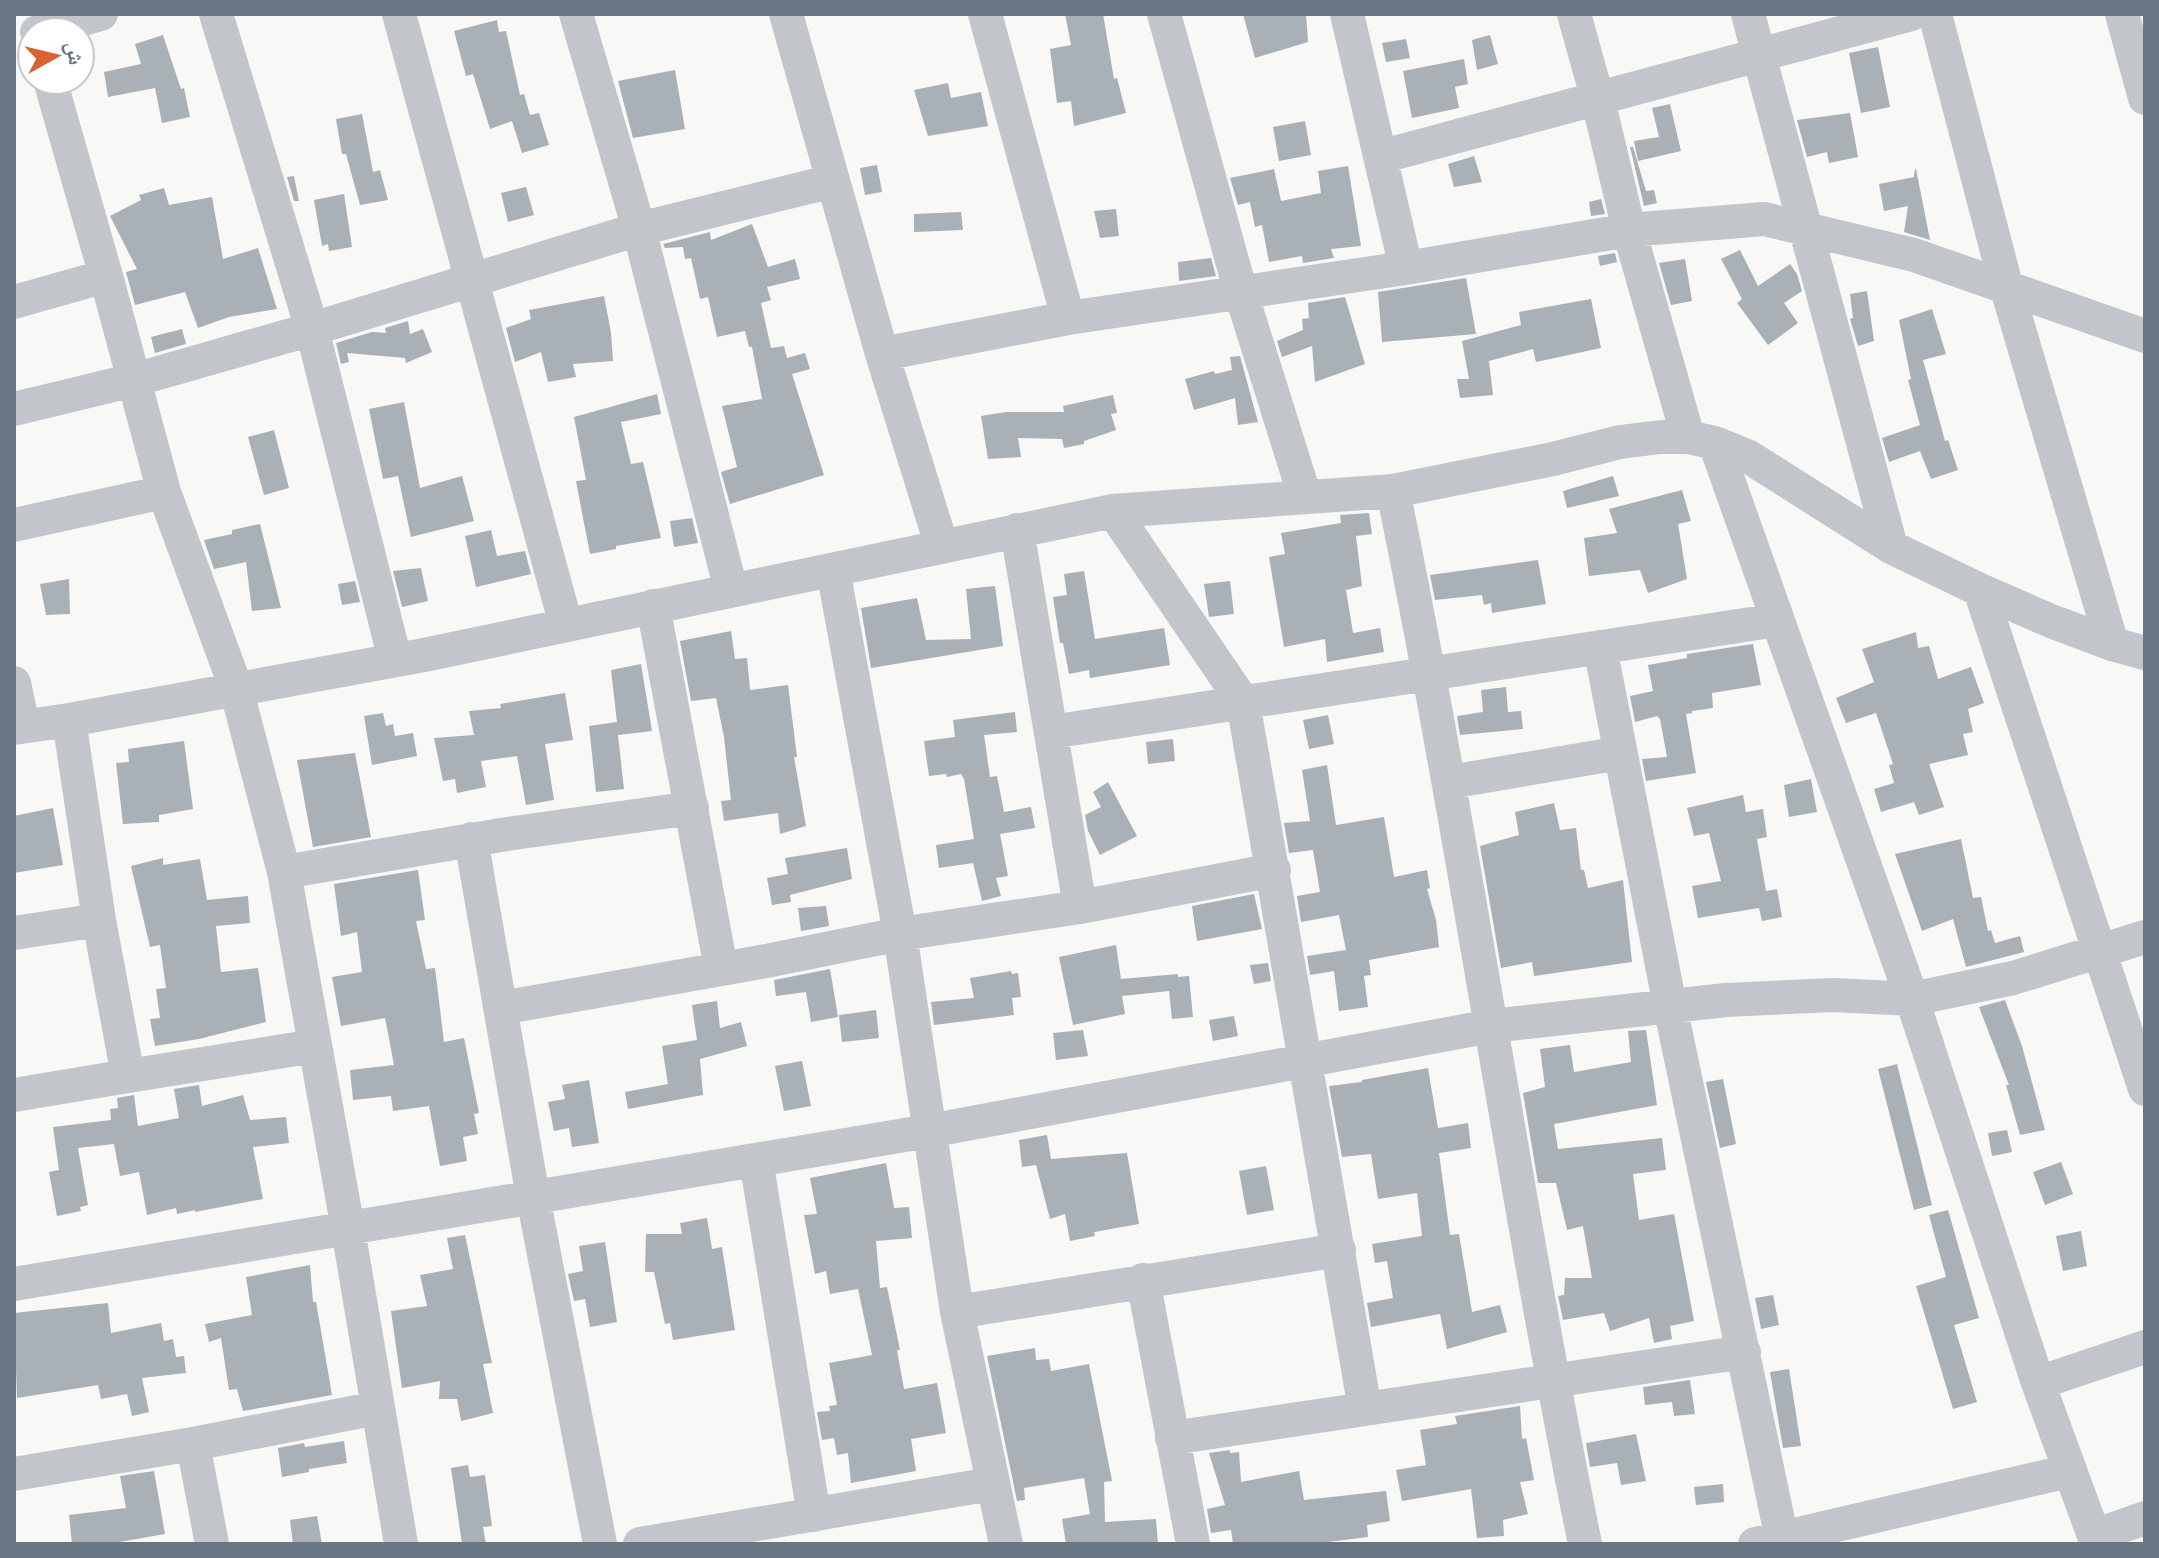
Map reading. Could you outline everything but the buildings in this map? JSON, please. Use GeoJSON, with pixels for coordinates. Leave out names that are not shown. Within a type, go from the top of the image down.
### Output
{"type":"FeatureCollection","features":[{"type":"Feature","properties":{"kind":"street"},"geometry":{"type":"LineString","coordinates":[[216,14],[312,329],[395,660]]}},
{"type":"Feature","properties":{"kind":"street"},"geometry":{"type":"LineString","coordinates":[[399,14],[566,625]]}},
{"type":"Feature","properties":{"kind":"street"},"geometry":{"type":"LineString","coordinates":[[576,14],[639,229],[731,590]]}},
{"type":"Feature","properties":{"kind":"street"},"geometry":{"type":"LineString","coordinates":[[786,14],[882,354],[942,547]]}},
{"type":"Feature","properties":{"kind":"street"},"geometry":{"type":"LineString","coordinates":[[985,14],[1068,318]]}},
{"type":"Feature","properties":{"kind":"street"},"geometry":{"type":"LineString","coordinates":[[1164,14],[1241,293],[1305,497]]}},
{"type":"Feature","properties":{"kind":"street"},"geometry":{"type":"LineString","coordinates":[[1347,14],[1406,268]]}},
{"type":"Feature","properties":{"kind":"street"},"geometry":{"type":"LineString","coordinates":[[1574,14],[1629,230],[1702,440],[1777,620],[1912,999],[2069,1471],[2096,1540],[2145,1518]]}},
{"type":"Feature","properties":{"kind":"street"},"geometry":{"type":"LineString","coordinates":[[1748,14],[1891,547]]}},
{"type":"Feature","properties":{"kind":"street"},"geometry":{"type":"LineString","coordinates":[[1380,157],[1911,14]]}},
{"type":"Feature","properties":{"kind":"street"},"geometry":{"type":"LineString","coordinates":[[1935,14],[2007,289],[2112,644]]}},
{"type":"Feature","properties":{"kind":"street"},"geometry":{"type":"LineString","coordinates":[[2122,14],[2145,98]]}},
{"type":"Feature","properties":{"kind":"street"},"geometry":{"type":"LineString","coordinates":[[55,96],[164,492],[236,688],[284,872],[401,1544]]}},
{"type":"Feature","properties":{"kind":"street"},"geometry":{"type":"LineString","coordinates":[[14,409],[134,380],[312,329],[639,229],[833,181]]}},
{"type":"Feature","properties":{"kind":"street"},"geometry":{"type":"LineString","coordinates":[[882,354],[1068,318],[1406,268],[1629,230],[1764,219],[1914,255],[2145,336]]}},
{"type":"Feature","properties":{"kind":"street"},"geometry":{"type":"LineString","coordinates":[[14,302],[106,276]]}},
{"type":"Feature","properties":{"kind":"street"},"geometry":{"type":"LineString","coordinates":[[14,683],[18,727],[69,720],[395,660],[1113,511],[1393,491],[1553,459],[1620,442],[1661,437],[1702,440],[1749,457],[1891,547],[1980,590],[2112,644],[2145,653]]}},
{"type":"Feature","properties":{"kind":"street"},"geometry":{"type":"LineString","coordinates":[[1393,491],[1430,672],[1552,1382],[1585,1544]]}},
{"type":"Feature","properties":{"kind":"street"},"geometry":{"type":"LineString","coordinates":[[14,525],[164,492]]}},
{"type":"Feature","properties":{"kind":"street"},"geometry":{"type":"LineString","coordinates":[[1113,511],[1243,702],[1365,1409]]}},
{"type":"Feature","properties":{"kind":"street"},"geometry":{"type":"LineString","coordinates":[[1017,530],[1080,907]]}},
{"type":"Feature","properties":{"kind":"street"},"geometry":{"type":"LineString","coordinates":[[833,570],[900,934],[957,1312],[1006,1544]]}},
{"type":"Feature","properties":{"kind":"street"},"geometry":{"type":"LineString","coordinates":[[1980,590],[2145,1089]]}},
{"type":"Feature","properties":{"kind":"street"},"geometry":{"type":"LineString","coordinates":[[653,606],[721,968]]}},
{"type":"Feature","properties":{"kind":"street"},"geometry":{"type":"LineString","coordinates":[[1051,732],[1777,620]]}},
{"type":"Feature","properties":{"kind":"street"},"geometry":{"type":"LineString","coordinates":[[1600,647],[1670,1006],[1744,1352],[1773,1542],[2069,1471]]}},
{"type":"Feature","properties":{"kind":"street"},"geometry":{"type":"LineString","coordinates":[[69,720],[99,920],[128,1076]]}},
{"type":"Feature","properties":{"kind":"street"},"geometry":{"type":"LineString","coordinates":[[1450,782],[1620,753]]}},
{"type":"Feature","properties":{"kind":"street"},"geometry":{"type":"LineString","coordinates":[[284,872],[471,839],[692,808]]}},
{"type":"Feature","properties":{"kind":"street"},"geometry":{"type":"LineString","coordinates":[[471,839],[533,1197],[600,1544]]}},
{"type":"Feature","properties":{"kind":"street"},"geometry":{"type":"LineString","coordinates":[[501,1008],[900,934],[1080,907],[1274,870]]}},
{"type":"Feature","properties":{"kind":"street"},"geometry":{"type":"LineString","coordinates":[[14,933],[99,920]]}},
{"type":"Feature","properties":{"kind":"street"},"geometry":{"type":"LineString","coordinates":[[14,1284],[929,1131],[1491,1026],[1670,1006],[1833,995],[1912,999],[2013,978],[2145,937]]}},
{"type":"Feature","properties":{"kind":"street"},"geometry":{"type":"LineString","coordinates":[[14,1095],[315,1046]]}},
{"type":"Feature","properties":{"kind":"street"},"geometry":{"type":"LineString","coordinates":[[756,1160],[814,1515]]}},
{"type":"Feature","properties":{"kind":"street"},"geometry":{"type":"LineString","coordinates":[[957,1312],[1339,1250]]}},
{"type":"Feature","properties":{"kind":"street"},"geometry":{"type":"LineString","coordinates":[[1143,1280],[1193,1544]]}},
{"type":"Feature","properties":{"kind":"street"},"geometry":{"type":"LineString","coordinates":[[2038,1383],[2145,1347]]}},
{"type":"Feature","properties":{"kind":"street"},"geometry":{"type":"LineString","coordinates":[[1172,1438],[1744,1352]]}},
{"type":"Feature","properties":{"kind":"street"},"geometry":{"type":"LineString","coordinates":[[14,1474],[193,1444],[377,1408]]}},
{"type":"Feature","properties":{"kind":"street"},"geometry":{"type":"LineString","coordinates":[[193,1444],[212,1544]]}},
{"type":"Feature","properties":{"kind":"street"},"geometry":{"type":"LineString","coordinates":[[640,1544],[991,1484]]}}]}
